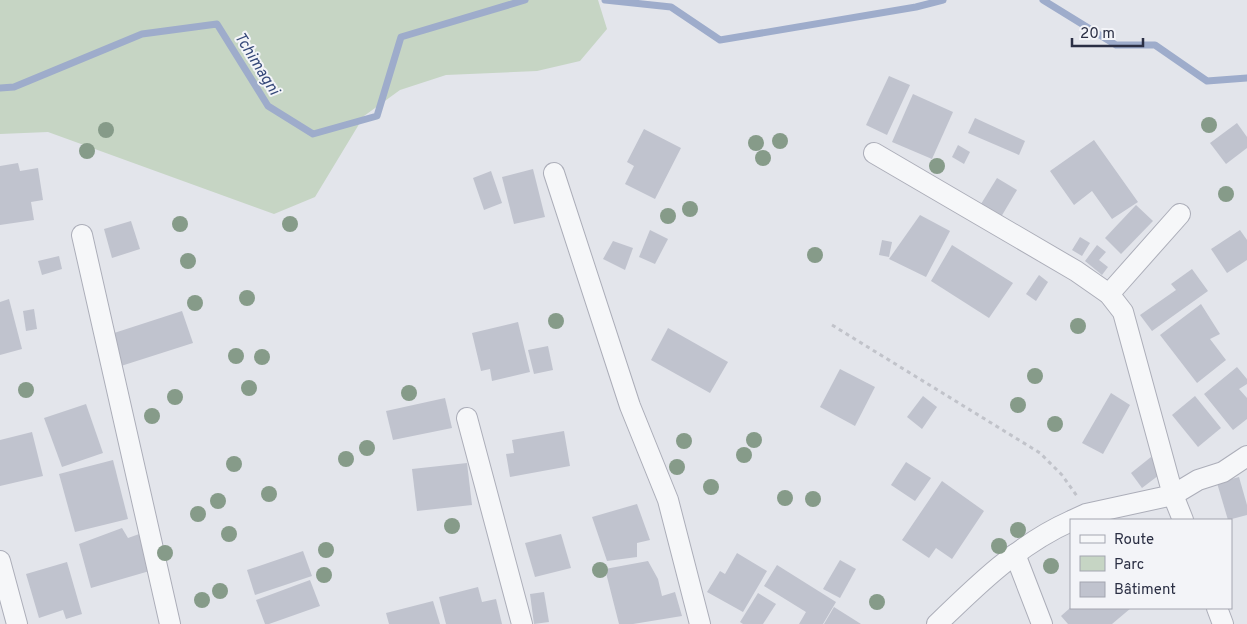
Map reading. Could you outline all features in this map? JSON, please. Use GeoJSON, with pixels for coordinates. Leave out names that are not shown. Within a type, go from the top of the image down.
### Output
{"type":"FeatureCollection","features":[{"type":"Feature","properties":{"kind":"street"},"geometry":{"type":"LineString","coordinates":[[874,153],[1076,271],[1109,294],[1122,312],[1130,334],[1173,495],[1183,519]]}},
{"type":"Feature","properties":{"kind":"street"},"geometry":{"type":"LineString","coordinates":[[554,173],[630,406],[668,500],[700,624]]}},
{"type":"Feature","properties":{"kind":"street"},"geometry":{"type":"LineString","coordinates":[[1109,294],[1180,214]]}},
{"type":"Feature","properties":{"kind":"street"},"geometry":{"type":"LineString","coordinates":[[82,235],[170,624]]}},
{"type":"Feature","properties":{"kind":"street"},"geometry":{"type":"LineString","coordinates":[[467,418],[522,624]]}},
{"type":"Feature","properties":{"kind":"street"},"geometry":{"type":"LineString","coordinates":[[1076,519],[1173,495],[1198,480],[1223,472],[1247,456]]}},
{"type":"Feature","properties":{"kind":"street"},"geometry":{"type":"LineString","coordinates":[[937,624],[975,587],[1015,554],[1054,529],[1070,522]]}},
{"type":"Feature","properties":{"kind":"street"},"geometry":{"type":"LineString","coordinates":[[1015,554],[1042,624]]}},
{"type":"Feature","properties":{"kind":"street"},"geometry":{"type":"LineString","coordinates":[[0,561],[17,624]]}},
{"type":"Feature","properties":{"kind":"street"},"geometry":{"type":"LineString","coordinates":[[1217,609],[1223,624]]}},
{"type":"Feature","properties":{"kind":"path"},"geometry":{"type":"LineString","coordinates":[[832,325],[1040,453],[1074,489],[1076,519]]}},
{"type":"Feature","properties":{"kind":"green space"},"geometry":{"type":"Polygon","coordinates":[[[0,0],[598,0],[607,29],[580,61],[537,71],[446,75],[400,90],[364,116],[315,197],[274,214],[48,132],[0,134],[0,0]]]}},
{"type":"Feature","properties":{"kind":"building"},"geometry":{"type":"Polygon","coordinates":[[[889,76],[910,85],[887,135],[866,125],[889,76]]]}},
{"type":"Feature","properties":{"kind":"building"},"geometry":{"type":"Polygon","coordinates":[[[913,94],[953,112],[932,159],[892,142],[913,94]]]}},
{"type":"Feature","properties":{"kind":"building"},"geometry":{"type":"Polygon","coordinates":[[[975,118],[1025,141],[1019,155],[968,133],[975,118]]]}},
{"type":"Feature","properties":{"kind":"building"},"geometry":{"type":"Polygon","coordinates":[[[1237,123],[1247,137],[1247,148],[1226,164],[1210,143],[1237,123]]]}},
{"type":"Feature","properties":{"kind":"building"},"geometry":{"type":"Polygon","coordinates":[[[644,129],[681,148],[655,199],[625,184],[634,166],[627,162],[644,129]]]}},
{"type":"Feature","properties":{"kind":"building"},"geometry":{"type":"Polygon","coordinates":[[[1094,140],[1138,202],[1112,219],[1092,191],[1074,205],[1050,171],[1094,140]]]}},
{"type":"Feature","properties":{"kind":"building"},"geometry":{"type":"Polygon","coordinates":[[[958,145],[970,152],[964,164],[952,157],[958,145]]]}},
{"type":"Feature","properties":{"kind":"building"},"geometry":{"type":"Polygon","coordinates":[[[18,163],[20,171],[38,168],[43,200],[31,202],[34,220],[0,225],[0,166],[18,163]]]}},
{"type":"Feature","properties":{"kind":"building"},"geometry":{"type":"Polygon","coordinates":[[[533,169],[545,217],[514,224],[502,177],[533,169]]]}},
{"type":"Feature","properties":{"kind":"building"},"geometry":{"type":"Polygon","coordinates":[[[491,171],[502,203],[484,210],[473,178],[491,171]]]}},
{"type":"Feature","properties":{"kind":"building"},"geometry":{"type":"Polygon","coordinates":[[[997,178],[1017,190],[1001,217],[981,204],[997,178]]]}},
{"type":"Feature","properties":{"kind":"building"},"geometry":{"type":"Polygon","coordinates":[[[1136,205],[1153,221],[1121,254],[1105,238],[1136,205]]]}},
{"type":"Feature","properties":{"kind":"building"},"geometry":{"type":"Polygon","coordinates":[[[920,215],[950,231],[926,277],[889,259],[920,215]]]}},
{"type":"Feature","properties":{"kind":"building"},"geometry":{"type":"Polygon","coordinates":[[[131,221],[140,249],[112,258],[104,229],[131,221]]]}},
{"type":"Feature","properties":{"kind":"building"},"geometry":{"type":"Polygon","coordinates":[[[650,230],[668,239],[655,264],[639,257],[650,230]]]}},
{"type":"Feature","properties":{"kind":"building"},"geometry":{"type":"Polygon","coordinates":[[[1240,230],[1247,240],[1247,260],[1227,273],[1211,249],[1240,230]]]}},
{"type":"Feature","properties":{"kind":"building"},"geometry":{"type":"Polygon","coordinates":[[[1080,237],[1090,243],[1082,256],[1072,250],[1080,237]]]}},
{"type":"Feature","properties":{"kind":"building"},"geometry":{"type":"Polygon","coordinates":[[[882,240],[892,242],[889,257],[879,255],[882,240]]]}},
{"type":"Feature","properties":{"kind":"building"},"geometry":{"type":"Polygon","coordinates":[[[613,241],[633,248],[625,270],[603,259],[613,241]]]}},
{"type":"Feature","properties":{"kind":"building"},"geometry":{"type":"Polygon","coordinates":[[[952,245],[1013,283],[989,318],[931,281],[952,245]]]}},
{"type":"Feature","properties":{"kind":"building"},"geometry":{"type":"Polygon","coordinates":[[[1097,245],[1106,252],[1099,260],[1108,267],[1102,275],[1085,261],[1097,245]]]}},
{"type":"Feature","properties":{"kind":"building"},"geometry":{"type":"Polygon","coordinates":[[[59,256],[62,269],[42,275],[38,261],[59,256]]]}},
{"type":"Feature","properties":{"kind":"building"},"geometry":{"type":"Polygon","coordinates":[[[1192,269],[1208,291],[1152,331],[1140,315],[1176,290],[1171,284],[1192,269]]]}},
{"type":"Feature","properties":{"kind":"building"},"geometry":{"type":"Polygon","coordinates":[[[1039,275],[1048,282],[1036,301],[1026,294],[1039,275]]]}},
{"type":"Feature","properties":{"kind":"building"},"geometry":{"type":"Polygon","coordinates":[[[9,299],[22,349],[0,355],[0,302],[9,299]]]}},
{"type":"Feature","properties":{"kind":"building"},"geometry":{"type":"Polygon","coordinates":[[[1201,304],[1220,334],[1210,339],[1226,360],[1197,383],[1160,335],[1201,304]]]}},
{"type":"Feature","properties":{"kind":"building"},"geometry":{"type":"Polygon","coordinates":[[[34,309],[37,329],[26,331],[23,311],[34,309]]]}},
{"type":"Feature","properties":{"kind":"building"},"geometry":{"type":"Polygon","coordinates":[[[182,311],[193,343],[121,366],[111,334],[182,311]]]}},
{"type":"Feature","properties":{"kind":"building"},"geometry":{"type":"Polygon","coordinates":[[[518,322],[530,372],[492,381],[490,369],[481,371],[472,333],[518,322]]]}},
{"type":"Feature","properties":{"kind":"building"},"geometry":{"type":"Polygon","coordinates":[[[668,328],[728,362],[710,393],[651,360],[668,328]]]}},
{"type":"Feature","properties":{"kind":"building"},"geometry":{"type":"Polygon","coordinates":[[[548,346],[553,370],[534,374],[528,350],[548,346]]]}},
{"type":"Feature","properties":{"kind":"building"},"geometry":{"type":"Polygon","coordinates":[[[1237,367],[1247,379],[1247,384],[1239,389],[1247,398],[1247,419],[1233,430],[1204,394],[1237,367]]]}},
{"type":"Feature","properties":{"kind":"building"},"geometry":{"type":"Polygon","coordinates":[[[840,369],[875,387],[855,426],[820,407],[840,369]]]}},
{"type":"Feature","properties":{"kind":"building"},"geometry":{"type":"Polygon","coordinates":[[[1111,393],[1130,405],[1103,454],[1082,443],[1111,393]]]}},
{"type":"Feature","properties":{"kind":"building"},"geometry":{"type":"Polygon","coordinates":[[[923,396],[937,407],[922,429],[907,417],[923,396]]]}},
{"type":"Feature","properties":{"kind":"building"},"geometry":{"type":"Polygon","coordinates":[[[1195,396],[1221,428],[1198,447],[1172,415],[1195,396]]]}},
{"type":"Feature","properties":{"kind":"building"},"geometry":{"type":"Polygon","coordinates":[[[445,398],[452,428],[393,440],[386,411],[445,398]]]}},
{"type":"Feature","properties":{"kind":"building"},"geometry":{"type":"Polygon","coordinates":[[[86,404],[103,453],[62,467],[44,418],[86,404]]]}},
{"type":"Feature","properties":{"kind":"building"},"geometry":{"type":"Polygon","coordinates":[[[564,431],[570,466],[510,477],[506,454],[514,453],[512,440],[564,431]]]}},
{"type":"Feature","properties":{"kind":"building"},"geometry":{"type":"Polygon","coordinates":[[[32,432],[43,476],[0,486],[0,440],[32,432]]]}},
{"type":"Feature","properties":{"kind":"building"},"geometry":{"type":"Polygon","coordinates":[[[1151,457],[1163,472],[1142,488],[1131,473],[1151,457]]]}},
{"type":"Feature","properties":{"kind":"building"},"geometry":{"type":"Polygon","coordinates":[[[113,460],[128,519],[75,532],[59,474],[113,460]]]}},
{"type":"Feature","properties":{"kind":"building"},"geometry":{"type":"Polygon","coordinates":[[[906,462],[931,478],[915,501],[891,485],[906,462]]]}},
{"type":"Feature","properties":{"kind":"building"},"geometry":{"type":"Polygon","coordinates":[[[467,463],[472,505],[417,511],[412,469],[467,463]]]}},
{"type":"Feature","properties":{"kind":"building"},"geometry":{"type":"Polygon","coordinates":[[[1239,477],[1247,505],[1247,515],[1228,519],[1217,483],[1239,477]]]}},
{"type":"Feature","properties":{"kind":"building"},"geometry":{"type":"Polygon","coordinates":[[[942,481],[984,511],[952,559],[936,548],[929,558],[902,540],[942,481]]]}},
{"type":"Feature","properties":{"kind":"building"},"geometry":{"type":"Polygon","coordinates":[[[637,504],[650,540],[637,543],[637,557],[607,561],[592,517],[637,504]]]}},
{"type":"Feature","properties":{"kind":"building"},"geometry":{"type":"Polygon","coordinates":[[[122,528],[128,538],[142,533],[153,570],[91,588],[79,544],[122,528]]]}},
{"type":"Feature","properties":{"kind":"building"},"geometry":{"type":"Polygon","coordinates":[[[561,534],[571,568],[535,577],[525,543],[561,534]]]}},
{"type":"Feature","properties":{"kind":"building"},"geometry":{"type":"Polygon","coordinates":[[[303,551],[312,576],[255,595],[247,570],[303,551]]]}},
{"type":"Feature","properties":{"kind":"building"},"geometry":{"type":"Polygon","coordinates":[[[737,553],[767,571],[743,612],[707,592],[720,571],[725,574],[737,553]]]}},
{"type":"Feature","properties":{"kind":"building"},"geometry":{"type":"Polygon","coordinates":[[[840,560],[856,569],[840,598],[823,589],[840,560]]]}},
{"type":"Feature","properties":{"kind":"building"},"geometry":{"type":"Polygon","coordinates":[[[648,561],[658,579],[662,596],[675,592],[682,616],[633,624],[619,624],[605,569],[648,561]]]}},
{"type":"Feature","properties":{"kind":"building"},"geometry":{"type":"Polygon","coordinates":[[[67,562],[82,614],[66,619],[63,610],[39,618],[26,574],[67,562]]]}},
{"type":"Feature","properties":{"kind":"building"},"geometry":{"type":"Polygon","coordinates":[[[777,565],[836,602],[823,624],[799,624],[806,612],[764,586],[777,565]]]}},
{"type":"Feature","properties":{"kind":"building"},"geometry":{"type":"Polygon","coordinates":[[[310,580],[320,606],[265,624],[256,600],[310,580]]]}},
{"type":"Feature","properties":{"kind":"building"},"geometry":{"type":"Polygon","coordinates":[[[478,587],[482,602],[496,599],[502,624],[446,624],[439,597],[478,587]]]}},
{"type":"Feature","properties":{"kind":"building"},"geometry":{"type":"Polygon","coordinates":[[[544,592],[549,622],[534,624],[530,594],[544,592]]]}},
{"type":"Feature","properties":{"kind":"building"},"geometry":{"type":"Polygon","coordinates":[[[758,593],[776,604],[763,624],[743,624],[740,622],[758,593]]]}},
{"type":"Feature","properties":{"kind":"building"},"geometry":{"type":"Polygon","coordinates":[[[433,601],[440,624],[389,624],[386,613],[433,601]]]}},
{"type":"Feature","properties":{"kind":"building"},"geometry":{"type":"Polygon","coordinates":[[[834,607],[861,624],[824,624],[834,607]]]}},
{"type":"Feature","properties":{"kind":"building"},"geometry":{"type":"Polygon","coordinates":[[[1070,608],[1130,609],[1112,624],[1068,624],[1061,616],[1070,608]]]}},
{"type":"Feature","properties":{"kind":"waterway","name":"Tchimagni"},"geometry":{"type":"LineString","coordinates":[[0,88],[14,87],[142,34],[217,24],[268,106],[313,134],[377,116],[401,37],[525,0]]}},
{"type":"Feature","properties":{"kind":"waterway","name":"Tchimagni"},"geometry":{"type":"LineString","coordinates":[[605,0],[671,7],[720,40],[916,7],[943,0]]}},
{"type":"Feature","properties":{"kind":"waterway","name":"Tchimagni"},"geometry":{"type":"LineString","coordinates":[[1043,0],[1116,45],[1155,45],[1207,81],[1247,78]]}}]}
